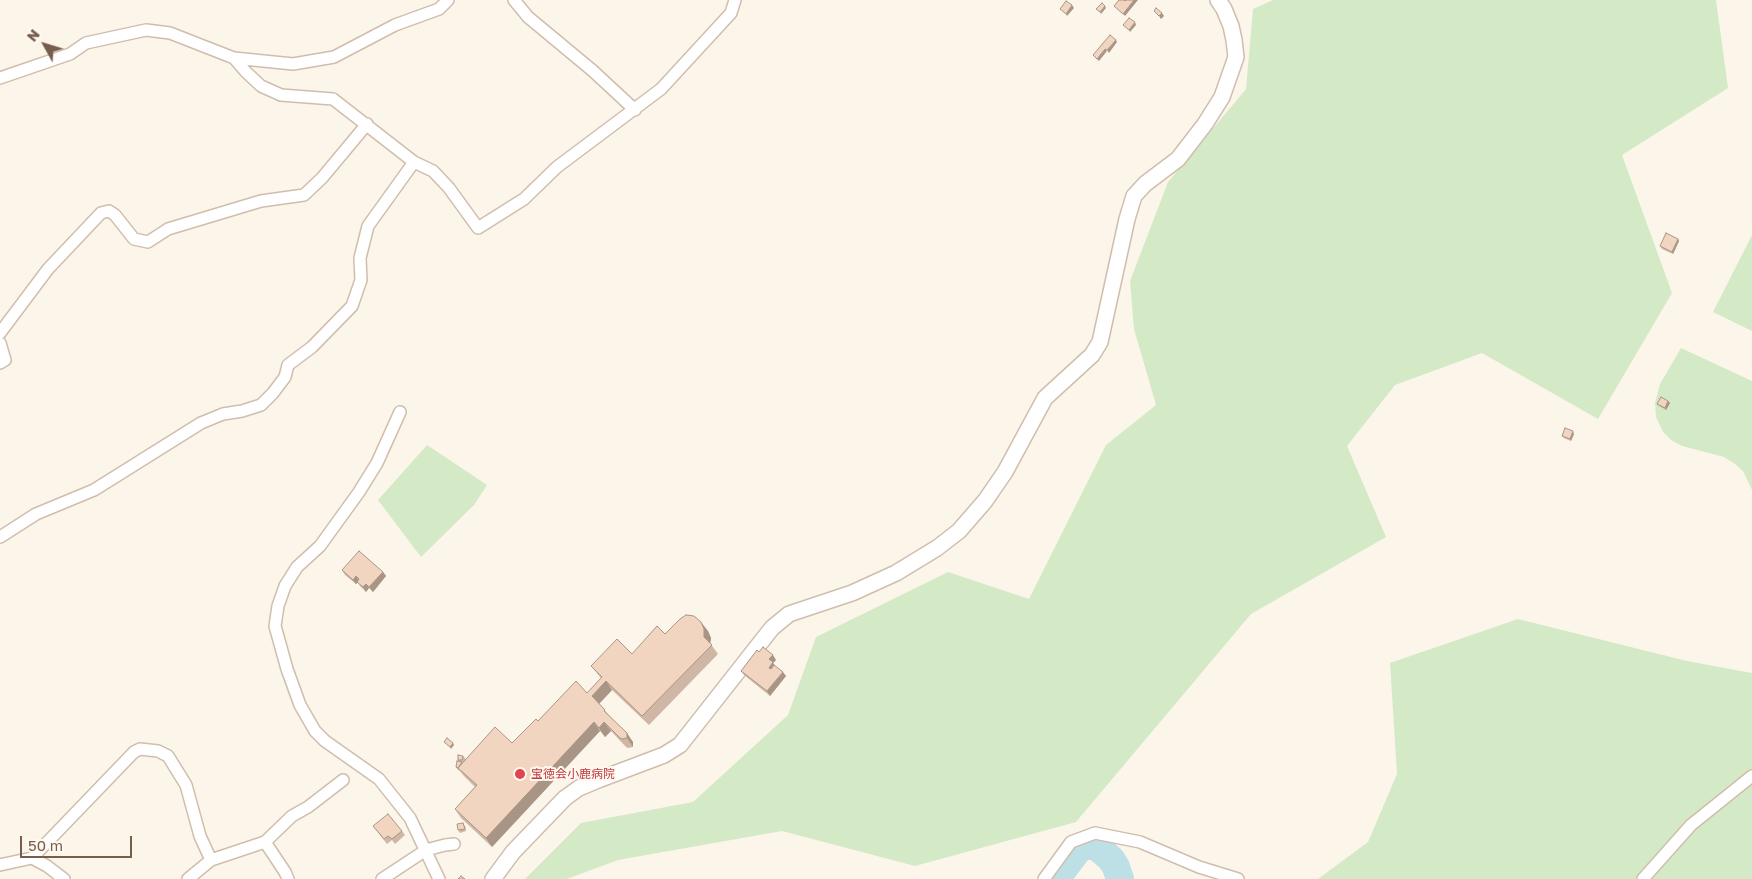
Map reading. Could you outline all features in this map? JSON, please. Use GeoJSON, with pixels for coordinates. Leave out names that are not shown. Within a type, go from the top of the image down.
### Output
{"type":"FeatureCollection","features":[{"type":"Feature","properties":{"kind":"street"},"geometry":{"type":"LineString","coordinates":[[0,78],[70,54],[86,43],[146,30],[170,33],[234,58],[293,64],[334,57],[395,25],[439,9],[448,0]]}},
{"type":"Feature","properties":{"kind":"street"},"geometry":{"type":"LineString","coordinates":[[514,0],[528,17],[593,71],[635,110]]}},
{"type":"Feature","properties":{"kind":"street"},"geometry":{"type":"LineString","coordinates":[[234,58],[261,86],[280,94],[333,99],[414,162],[432,172],[449,188],[478,228],[524,199],[557,167],[661,89],[731,13],[735,0]]}},
{"type":"Feature","properties":{"kind":"street"},"geometry":{"type":"LineString","coordinates":[[493,879],[513,852],[565,798],[579,788],[664,755],[680,744],[772,628],[789,614],[852,593],[896,572],[937,548],[959,531],[985,501],[1005,472],[1045,398],[1092,355],[1100,342],[1127,219],[1134,196],[1145,184],[1178,159],[1205,124],[1222,97],[1236,57],[1231,26],[1218,0]]}},
{"type":"Feature","properties":{"kind":"street"},"geometry":{"type":"LineString","coordinates":[[0,333],[48,269],[101,213],[110,211],[134,239],[148,242],[168,229],[262,201],[304,195],[322,178],[367,124]]}},
{"type":"Feature","properties":{"kind":"street"},"geometry":{"type":"LineString","coordinates":[[0,537],[36,514],[94,490],[201,423],[223,414],[261,405],[273,394],[285,377],[288,364],[312,347],[352,306],[361,280],[360,258],[368,226],[414,162]]}},
{"type":"Feature","properties":{"kind":"street"},"geometry":{"type":"LineString","coordinates":[[0,343],[5,360],[0,363]]}},
{"type":"Feature","properties":{"kind":"street"},"geometry":{"type":"LineString","coordinates":[[400,412],[377,463],[359,492],[320,546],[297,567],[285,586],[278,606],[275,626],[287,669],[300,705],[316,731],[325,741],[379,779],[410,818],[439,879]]}},
{"type":"Feature","properties":{"kind":"street"},"geometry":{"type":"LineString","coordinates":[[0,865],[32,858],[134,752],[140,749],[158,751],[168,756],[186,785],[200,836],[211,860]]}},
{"type":"Feature","properties":{"kind":"street"},"geometry":{"type":"LineString","coordinates":[[1643,879],[1690,825],[1752,776]]}},
{"type":"Feature","properties":{"kind":"street"},"geometry":{"type":"LineString","coordinates":[[188,879],[211,860],[265,842],[292,816],[308,807],[343,780]]}},
{"type":"Feature","properties":{"kind":"street"},"geometry":{"type":"LineString","coordinates":[[1044,879],[1071,842],[1095,833],[1140,842],[1200,867],[1238,879]]}},
{"type":"Feature","properties":{"kind":"street"},"geometry":{"type":"LineString","coordinates":[[265,842],[286,872],[288,879]]}},
{"type":"Feature","properties":{"kind":"street"},"geometry":{"type":"LineString","coordinates":[[382,879],[426,850],[454,844]]}},
{"type":"Feature","properties":{"kind":"street"},"geometry":{"type":"LineString","coordinates":[[32,858],[47,866],[64,879]]}},
{"type":"Feature","properties":{"kind":"green space"},"geometry":{"type":"Polygon","coordinates":[[[1273,0],[1716,0],[1728,88],[1622,155],[1672,293],[1598,419],[1482,353],[1395,385],[1347,446],[1386,537],[1251,614],[1076,822],[915,866],[782,831],[618,860],[567,879],[525,879],[581,823],[693,802],[788,715],[816,637],[948,572],[1029,599],[1106,445],[1156,405],[1134,329],[1130,281],[1168,182],[1246,89],[1253,9],[1273,0]]]}},
{"type":"Feature","properties":{"kind":"green space"},"geometry":{"type":"Polygon","coordinates":[[[1752,235],[1752,331],[1713,312],[1752,235]]]}},
{"type":"Feature","properties":{"kind":"green space"},"geometry":{"type":"Polygon","coordinates":[[[1681,348],[1752,381],[1752,490],[1743,471],[1735,464],[1724,457],[1682,446],[1671,440],[1663,432],[1656,417],[1655,403],[1660,384],[1681,348]]]}},
{"type":"Feature","properties":{"kind":"green space"},"geometry":{"type":"Polygon","coordinates":[[[427,445],[487,485],[474,505],[421,557],[378,500],[427,445]]]}},
{"type":"Feature","properties":{"kind":"green space"},"geometry":{"type":"Polygon","coordinates":[[[1518,619],[1687,661],[1752,673],[1752,879],[1318,879],[1368,842],[1397,774],[1390,663],[1518,619]]]}},
{"type":"Feature","properties":{"kind":"building"},"geometry":{"type":"Polygon","coordinates":[[[1119,0],[1134,0],[1123,14],[1114,6],[1119,0]]]}},
{"type":"Feature","properties":{"kind":"building"},"geometry":{"type":"Polygon","coordinates":[[[1066,1],[1072,5],[1066,14],[1060,9],[1066,1]]]}},
{"type":"Feature","properties":{"kind":"building"},"geometry":{"type":"Polygon","coordinates":[[[1102,3],[1105,6],[1100,12],[1096,9],[1102,3]]]}},
{"type":"Feature","properties":{"kind":"building"},"geometry":{"type":"Polygon","coordinates":[[[1156,8],[1162,13],[1159,16],[1154,11],[1156,8]]]}},
{"type":"Feature","properties":{"kind":"building"},"geometry":{"type":"Polygon","coordinates":[[[1129,18],[1135,22],[1129,30],[1123,25],[1129,18]]]}},
{"type":"Feature","properties":{"kind":"building"},"geometry":{"type":"Polygon","coordinates":[[[1110,35],[1116,40],[1097,59],[1093,55],[1110,35]]]}},
{"type":"Feature","properties":{"kind":"building"},"geometry":{"type":"Polygon","coordinates":[[[1666,233],[1678,239],[1672,252],[1660,246],[1666,233]]]}},
{"type":"Feature","properties":{"kind":"building"},"geometry":{"type":"Polygon","coordinates":[[[1661,397],[1668,401],[1665,408],[1657,404],[1661,397]]]}},
{"type":"Feature","properties":{"kind":"building"},"geometry":{"type":"Polygon","coordinates":[[[1565,428],[1573,431],[1570,439],[1562,436],[1565,428]]]}},
{"type":"Feature","properties":{"kind":"building"},"geometry":{"type":"Polygon","coordinates":[[[359,551],[383,572],[369,587],[366,584],[363,587],[357,582],[359,579],[356,576],[353,580],[342,570],[359,551]]]}},
{"type":"Feature","properties":{"kind":"building"},"geometry":{"type":"Polygon","coordinates":[[[686,615],[694,616],[701,622],[704,629],[704,637],[712,645],[642,716],[606,681],[592,696],[604,711],[627,733],[627,738],[620,738],[604,722],[599,728],[594,722],[486,838],[455,809],[477,785],[458,768],[495,727],[512,743],[536,719],[538,721],[576,681],[587,693],[602,677],[591,666],[617,639],[632,654],[657,626],[665,634],[686,615]]]}},
{"type":"Feature","properties":{"kind":"building"},"geometry":{"type":"Polygon","coordinates":[[[763,647],[773,655],[769,659],[773,662],[769,668],[771,669],[774,665],[783,672],[767,691],[741,671],[757,650],[759,652],[763,647]]]}},
{"type":"Feature","properties":{"kind":"building"},"geometry":{"type":"Polygon","coordinates":[[[447,738],[453,743],[450,747],[444,742],[447,738]]]}},
{"type":"Feature","properties":{"kind":"building"},"geometry":{"type":"Polygon","coordinates":[[[458,755],[463,756],[462,760],[458,760],[458,755]]]}},
{"type":"Feature","properties":{"kind":"building"},"geometry":{"type":"Polygon","coordinates":[[[457,761],[462,762],[458,768],[456,767],[457,761]]]}},
{"type":"Feature","properties":{"kind":"building"},"geometry":{"type":"Polygon","coordinates":[[[388,814],[402,831],[392,839],[388,836],[384,839],[373,826],[388,814]]]}},
{"type":"Feature","properties":{"kind":"building"},"geometry":{"type":"Polygon","coordinates":[[[463,823],[465,829],[458,830],[457,824],[463,823]]]}},
{"type":"Feature","properties":{"kind":"waterway"},"geometry":{"type":"LineString","coordinates":[[1056,879],[1081,846],[1096,846],[1111,859],[1120,879]]}},
{"type":"Feature","properties":{"kind":"place","name":"宝徳会小鹿病院"},"geometry":{"type":"Point","coordinates":[520,774]}}]}
